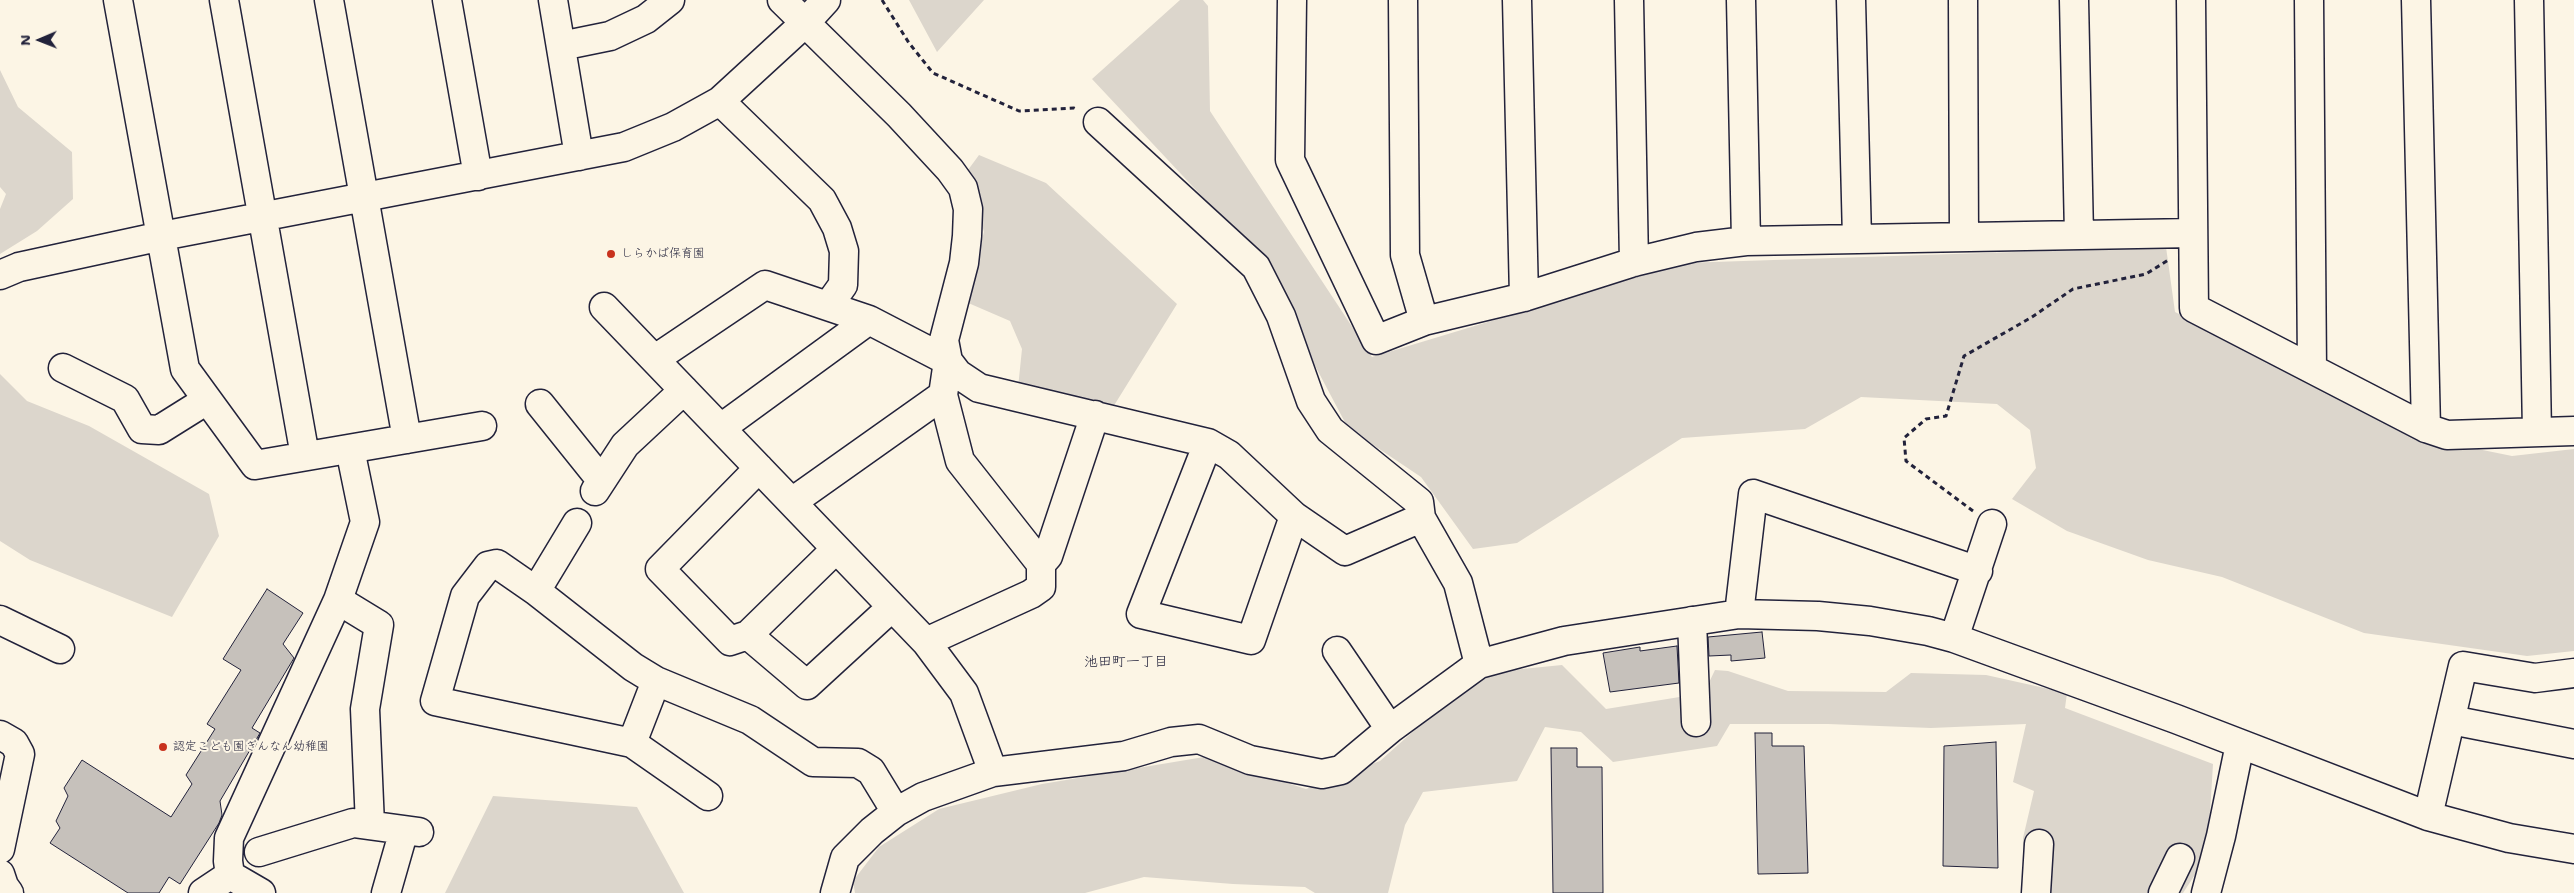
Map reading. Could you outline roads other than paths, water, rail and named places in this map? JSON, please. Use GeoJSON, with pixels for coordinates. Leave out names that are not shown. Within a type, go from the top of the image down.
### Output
{"type":"FeatureCollection","features":[{"type":"Feature","properties":{"kind":"street"},"geometry":{"type":"LineString","coordinates":[[118,0],[185,369],[255,465],[482,426]]}},
{"type":"Feature","properties":{"kind":"street"},"geometry":{"type":"LineString","coordinates":[[224,0],[306,456]]}},
{"type":"Feature","properties":{"kind":"street"},"geometry":{"type":"LineString","coordinates":[[329,0],[407,439]]}},
{"type":"Feature","properties":{"kind":"street"},"geometry":{"type":"LineString","coordinates":[[447,0],[478,176]]}},
{"type":"Feature","properties":{"kind":"street"},"geometry":{"type":"LineString","coordinates":[[553,0],[579,156]]}},
{"type":"Feature","properties":{"kind":"street"},"geometry":{"type":"LineString","coordinates":[[561,46],[610,36],[646,19],[670,0]]}},
{"type":"Feature","properties":{"kind":"street"},"geometry":{"type":"LineString","coordinates":[[782,0],[899,115],[950,170],[963,188],[968,209],[968,236],[964,263],[944,340],[948,361],[943,395],[960,461],[1041,564],[1041,587],[1031,594],[926,642]]}},
{"type":"Feature","properties":{"kind":"street"},"geometry":{"type":"LineString","coordinates":[[0,275],[19,267],[162,236],[624,147],[673,127],[720,101],[805,23],[826,0]]}},
{"type":"Feature","properties":{"kind":"street"},"geometry":{"type":"LineString","coordinates":[[1292,0],[1290,160],[1376,340],[1424,321],[1524,297],[1634,262],[1696,247],[1746,241],[2078,235],[2193,239]]}},
{"type":"Feature","properties":{"kind":"street"},"geometry":{"type":"LineString","coordinates":[[1403,0],[1405,255],[1424,321]]}},
{"type":"Feature","properties":{"kind":"street"},"geometry":{"type":"LineString","coordinates":[[1517,0],[1524,297]]}},
{"type":"Feature","properties":{"kind":"street"},"geometry":{"type":"LineString","coordinates":[[1629,0],[1634,262]]}},
{"type":"Feature","properties":{"kind":"street"},"geometry":{"type":"LineString","coordinates":[[1740,0],[1746,241]]}},
{"type":"Feature","properties":{"kind":"street"},"geometry":{"type":"LineString","coordinates":[[1851,0],[1856,239]]}},
{"type":"Feature","properties":{"kind":"street"},"geometry":{"type":"LineString","coordinates":[[1963,0],[1964,237]]}},
{"type":"Feature","properties":{"kind":"street"},"geometry":{"type":"LineString","coordinates":[[2074,0],[2078,235]]}},
{"type":"Feature","properties":{"kind":"street"},"geometry":{"type":"LineString","coordinates":[[2191,0],[2194,308],[2426,428],[2447,435],[2574,431]]}},
{"type":"Feature","properties":{"kind":"street"},"geometry":{"type":"LineString","coordinates":[[2309,0],[2312,369]]}},
{"type":"Feature","properties":{"kind":"street"},"geometry":{"type":"LineString","coordinates":[[2416,0],[2426,428]]}},
{"type":"Feature","properties":{"kind":"street"},"geometry":{"type":"LineString","coordinates":[[2529,0],[2537,432]]}},
{"type":"Feature","properties":{"kind":"street"},"geometry":{"type":"LineString","coordinates":[[720,101],[822,200],[837,228],[844,251],[842,285],[828,306]]}},
{"type":"Feature","properties":{"kind":"street"},"geometry":{"type":"LineString","coordinates":[[1098,122],[1256,267],[1281,316],[1311,401],[1330,430],[1419,502],[1421,518],[1458,583],[1479,664]]}},
{"type":"Feature","properties":{"kind":"street"},"geometry":{"type":"LineString","coordinates":[[654,359],[765,285],[870,320],[948,361],[958,374],[979,388],[1208,443],[1229,455],[1294,516],[1345,551],[1421,518]]}},
{"type":"Feature","properties":{"kind":"street"},"geometry":{"type":"LineString","coordinates":[[604,307],[926,642],[964,693],[993,772]]}},
{"type":"Feature","properties":{"kind":"street"},"geometry":{"type":"LineString","coordinates":[[721,428],[870,320]]}},
{"type":"Feature","properties":{"kind":"street"},"geometry":{"type":"LineString","coordinates":[[64,368],[125,399],[142,429],[159,430],[207,400]]}},
{"type":"Feature","properties":{"kind":"street"},"geometry":{"type":"LineString","coordinates":[[540,404],[598,486],[625,445],[684,390]]}},
{"type":"Feature","properties":{"kind":"street"},"geometry":{"type":"LineString","coordinates":[[792,502],[943,395]]}},
{"type":"Feature","properties":{"kind":"street"},"geometry":{"type":"LineString","coordinates":[[1041,564],[1048,556],[1095,415]]}},
{"type":"Feature","properties":{"kind":"street"},"geometry":{"type":"LineString","coordinates":[[1208,443],[1141,614],[1251,640],[1294,516]]}},
{"type":"Feature","properties":{"kind":"street"},"geometry":{"type":"LineString","coordinates":[[203,893],[246,885],[228,861],[229,838],[338,600],[365,522],[350,449]]}},
{"type":"Feature","properties":{"kind":"street"},"geometry":{"type":"LineString","coordinates":[[759,468],[660,569],[730,641],[748,635],[836,549]]}},
{"type":"Feature","properties":{"kind":"street"},"geometry":{"type":"LineString","coordinates":[[1739,614],[1753,494],[1978,571]]}},
{"type":"Feature","properties":{"kind":"street"},"geometry":{"type":"LineString","coordinates":[[536,591],[577,523]]}},
{"type":"Feature","properties":{"kind":"street"},"geometry":{"type":"LineString","coordinates":[[1954,638],[1978,571],[1992,524]]}},
{"type":"Feature","properties":{"kind":"street"},"geometry":{"type":"LineString","coordinates":[[708,796],[632,743],[435,701],[465,596],[488,566],[497,564],[536,591],[632,667],[656,681],[750,720],[813,762],[858,763],[871,770],[896,812]]}},
{"type":"Feature","properties":{"kind":"street"},"geometry":{"type":"LineString","coordinates":[[338,600],[379,625],[365,709],[370,824]]}},
{"type":"Feature","properties":{"kind":"street"},"geometry":{"type":"LineString","coordinates":[[748,635],[807,685],[892,607]]}},
{"type":"Feature","properties":{"kind":"street"},"geometry":{"type":"LineString","coordinates":[[835,893],[845,858],[860,841],[896,812],[923,797],[993,772],[1124,756],[1171,742],[1199,739],[1250,760],[1322,774],[1340,770],[1390,729],[1479,664],[1564,641],[1739,614],[1818,616],[1861,620],[1928,631],[1954,638],[2428,816],[2509,838],[2574,849]]}},
{"type":"Feature","properties":{"kind":"street"},"geometry":{"type":"LineString","coordinates":[[0,620],[60,649]]}},
{"type":"Feature","properties":{"kind":"street"},"geometry":{"type":"LineString","coordinates":[[1692,621],[1696,722]]}},
{"type":"Feature","properties":{"kind":"street"},"geometry":{"type":"LineString","coordinates":[[1337,651],[1390,729]]}},
{"type":"Feature","properties":{"kind":"street"},"geometry":{"type":"LineString","coordinates":[[2428,816],[2463,666],[2535,678],[2574,673]]}},
{"type":"Feature","properties":{"kind":"street"},"geometry":{"type":"LineString","coordinates":[[632,743],[656,681]]}},
{"type":"Feature","properties":{"kind":"street"},"geometry":{"type":"LineString","coordinates":[[2451,720],[2574,744]]}},
{"type":"Feature","properties":{"kind":"street"},"geometry":{"type":"LineString","coordinates":[[0,735],[14,744],[20,754],[19,768],[0,849]]}},
{"type":"Feature","properties":{"kind":"street"},"geometry":{"type":"LineString","coordinates":[[2206,893],[2221,836],[2240,744]]}},
{"type":"Feature","properties":{"kind":"street"},"geometry":{"type":"LineString","coordinates":[[259,852],[353,823],[412,831],[386,893]]}},
{"type":"Feature","properties":{"kind":"street"},"geometry":{"type":"LineString","coordinates":[[2036,893],[2039,844]]}},
{"type":"Feature","properties":{"kind":"street"},"geometry":{"type":"LineString","coordinates":[[2163,893],[2180,858]]}},
{"type":"Feature","properties":{"kind":"street"},"geometry":{"type":"LineString","coordinates":[[0,874],[4,886],[9,893]]}},
{"type":"Feature","properties":{"kind":"place","name":"しらかば保育園"},"geometry":{"type":"Point","coordinates":[611,254]}},
{"type":"Feature","properties":{"kind":"place","name":"認定こども園ぎんなん幼稚園"},"geometry":{"type":"Point","coordinates":[163,747]}},
{"type":"Feature","properties":{"kind":"district","name":"池田町一丁目"},"geometry":{"type":"Point","coordinates":[1126,662]}}]}
